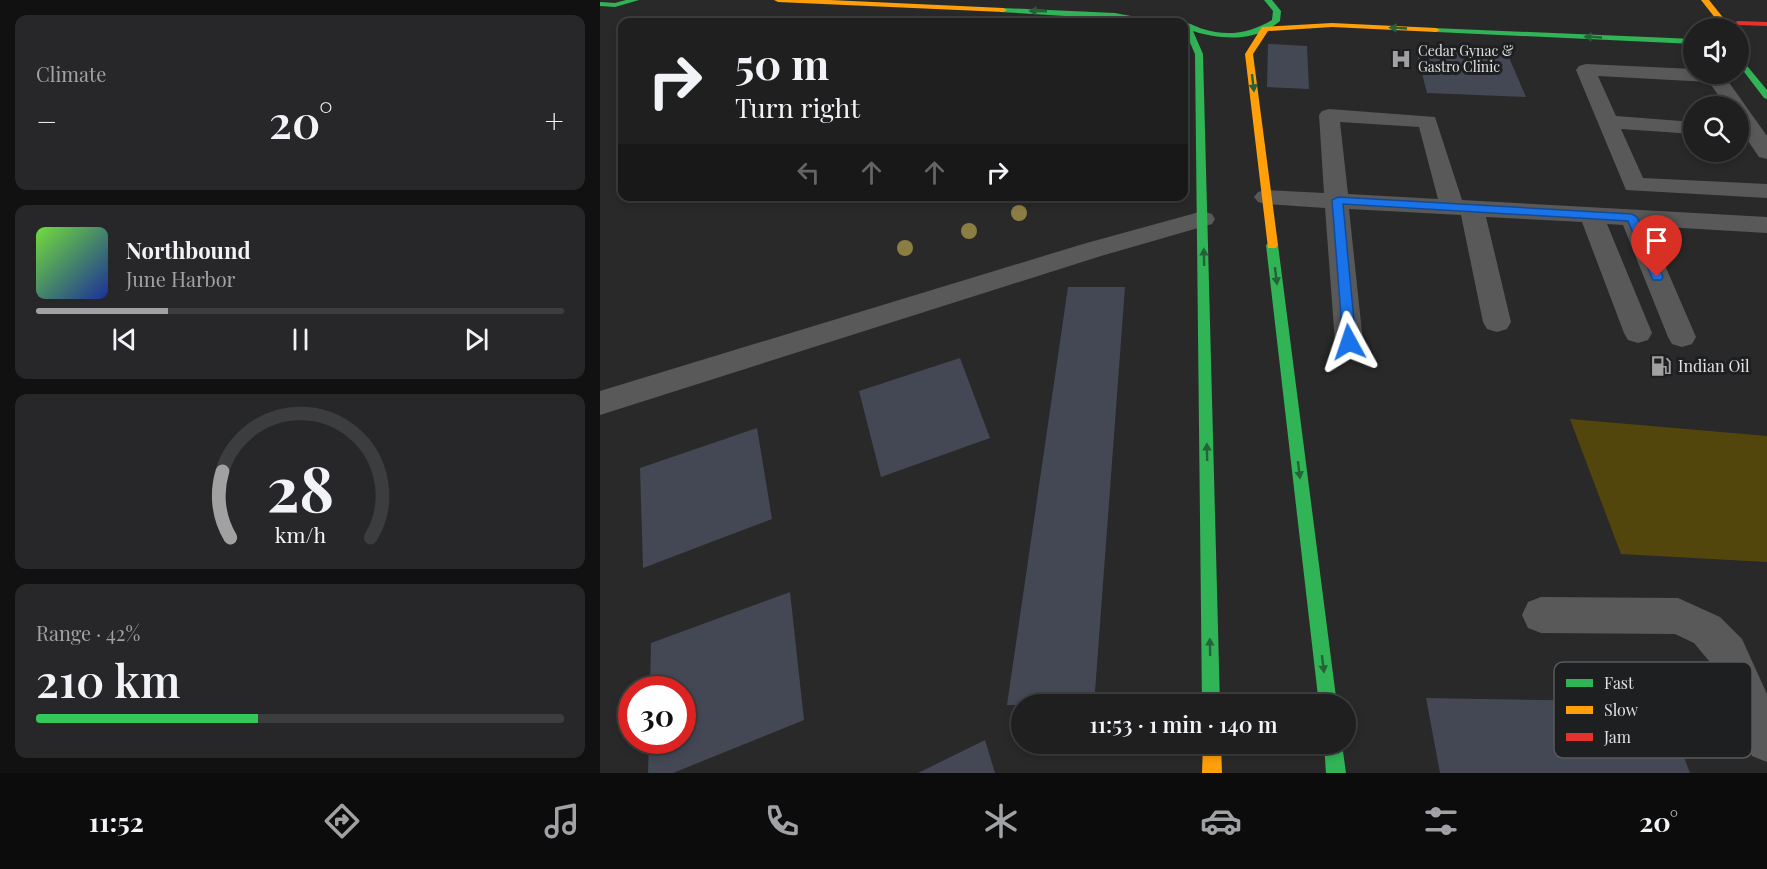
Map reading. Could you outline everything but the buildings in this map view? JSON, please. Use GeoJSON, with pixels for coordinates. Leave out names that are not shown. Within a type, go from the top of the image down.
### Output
{"type":"FeatureCollection","features":[{"type":"Feature","properties":{"kind":"main road"},"geometry":{"type":"LineString","coordinates":[[603,6],[635,0]]}},
{"type":"Feature","properties":{"kind":"main road"},"geometry":{"type":"LineString","coordinates":[[777,0],[1115,15],[1134,18]]}},
{"type":"Feature","properties":{"kind":"main road"},"geometry":{"type":"LineString","coordinates":[[1705,0],[1718,18]]}},
{"type":"Feature","properties":{"kind":"main road"},"geometry":{"type":"LineString","coordinates":[[1278,5],[1279,15],[1275,23],[1265,29],[1249,54],[1327,694]]}},
{"type":"Feature","properties":{"kind":"main road"},"geometry":{"type":"LineString","coordinates":[[1743,8],[1764,23]]}},
{"type":"Feature","properties":{"kind":"main road"},"geometry":{"type":"LineString","coordinates":[[1372,13],[1683,30]]}},
{"type":"Feature","properties":{"kind":"main road"},"geometry":{"type":"LineString","coordinates":[[1188,25],[1217,35],[1234,36],[1265,29],[1332,25],[1683,41]]}},
{"type":"Feature","properties":{"kind":"main road"},"geometry":{"type":"LineString","coordinates":[[1188,33],[1198,54],[1211,694]]}},
{"type":"Feature","properties":{"kind":"main road"},"geometry":{"type":"LineString","coordinates":[[1749,56],[1754,58]]}},
{"type":"Feature","properties":{"kind":"main road"},"geometry":{"type":"LineString","coordinates":[[1749,72],[1767,96]]}},
{"type":"Feature","properties":{"kind":"main road"},"geometry":{"type":"LineString","coordinates":[[1212,754],[1212,773]]}},
{"type":"Feature","properties":{"kind":"main road"},"geometry":{"type":"LineString","coordinates":[[1334,754],[1336,773]]}},
{"type":"Feature","properties":{"kind":"street"},"geometry":{"type":"LineString","coordinates":[[1729,96],[1715,76],[1586,70],[1634,185],[1767,191]]}},
{"type":"Feature","properties":{"kind":"street"},"geometry":{"type":"LineString","coordinates":[[1349,342],[1329,115],[1428,122],[1462,208],[1497,322]]}},
{"type":"Feature","properties":{"kind":"street"},"geometry":{"type":"LineString","coordinates":[[1608,123],[1683,127]]}},
{"type":"Feature","properties":{"kind":"street"},"geometry":{"type":"LineString","coordinates":[[1753,131],[1767,152]]}},
{"type":"Feature","properties":{"kind":"street"},"geometry":{"type":"LineString","coordinates":[[1266,197],[1767,225]]}},
{"type":"Feature","properties":{"kind":"street"},"geometry":{"type":"LineString","coordinates":[[1591,215],[1638,333]]}},
{"type":"Feature","properties":{"kind":"street"},"geometry":{"type":"LineString","coordinates":[[1632,217],[1682,337]]}},
{"type":"Feature","properties":{"kind":"street"},"geometry":{"type":"LineString","coordinates":[[600,403],[1092,250],[1203,219]]}},
{"type":"Feature","properties":{"kind":"street"},"geometry":{"type":"LineString","coordinates":[[1541,615],[1678,616],[1707,630],[1728,653],[1732,662]]}},
{"type":"Feature","properties":{"kind":"street"},"geometry":{"type":"LineString","coordinates":[[1752,707],[1767,741]]}},
{"type":"Feature","properties":{"kind":"shaded area"},"geometry":{"type":"Polygon","coordinates":[[[1570,419],[1767,436],[1767,562],[1621,554],[1570,419]]]}},
{"type":"Feature","properties":{"kind":"traffic: fast"},"geometry":{"type":"LineString","coordinates":[[600,4],[615,5],[635,0]]}},
{"type":"Feature","properties":{"kind":"traffic: fast"},"geometry":{"type":"LineString","coordinates":[[1188,26],[1218,35],[1243,35],[1254,32],[1276,21],[1277,11],[1268,0]]}},
{"type":"Feature","properties":{"kind":"traffic: fast"},"geometry":{"type":"LineString","coordinates":[[1003,10],[1115,15],[1134,18]]}},
{"type":"Feature","properties":{"kind":"traffic: fast"},"geometry":{"type":"LineString","coordinates":[[1188,30],[1199,54],[1211,694]]}},
{"type":"Feature","properties":{"kind":"traffic: fast"},"geometry":{"type":"LineString","coordinates":[[1436,30],[1683,41]]}},
{"type":"Feature","properties":{"kind":"traffic: fast"},"geometry":{"type":"LineString","coordinates":[[1749,72],[1767,96]]}},
{"type":"Feature","properties":{"kind":"traffic: fast"},"geometry":{"type":"LineString","coordinates":[[1272,245],[1327,694]]}},
{"type":"Feature","properties":{"kind":"traffic: fast"},"geometry":{"type":"LineString","coordinates":[[1334,754],[1336,773]]}},
{"type":"Feature","properties":{"kind":"traffic: slow"},"geometry":{"type":"LineString","coordinates":[[778,0],[1003,10]]}},
{"type":"Feature","properties":{"kind":"traffic: slow"},"geometry":{"type":"LineString","coordinates":[[1705,0],[1719,18]]}},
{"type":"Feature","properties":{"kind":"traffic: slow"},"geometry":{"type":"LineString","coordinates":[[1272,245],[1249,54],[1265,29],[1332,25],[1436,30]]}},
{"type":"Feature","properties":{"kind":"traffic: slow"},"geometry":{"type":"LineString","coordinates":[[1212,754],[1212,773]]}},
{"type":"Feature","properties":{"kind":"traffic: jam"},"geometry":{"type":"LineString","coordinates":[[1749,23],[1767,24]]}},
{"type":"Feature","properties":{"kind":"place","name":"Cedar Gynac & Gastro Clinic"},"geometry":{"type":"Point","coordinates":[1401,59]}},
{"type":"Feature","properties":{"kind":"place","name":"Indian Oil"},"geometry":{"type":"Point","coordinates":[1661,366]}},
{"type":"Feature","properties":{"kind":"route"},"geometry":{"type":"LineString","coordinates":[[1349,342],[1338,200],[1632,217],[1657,277]]}}]}
